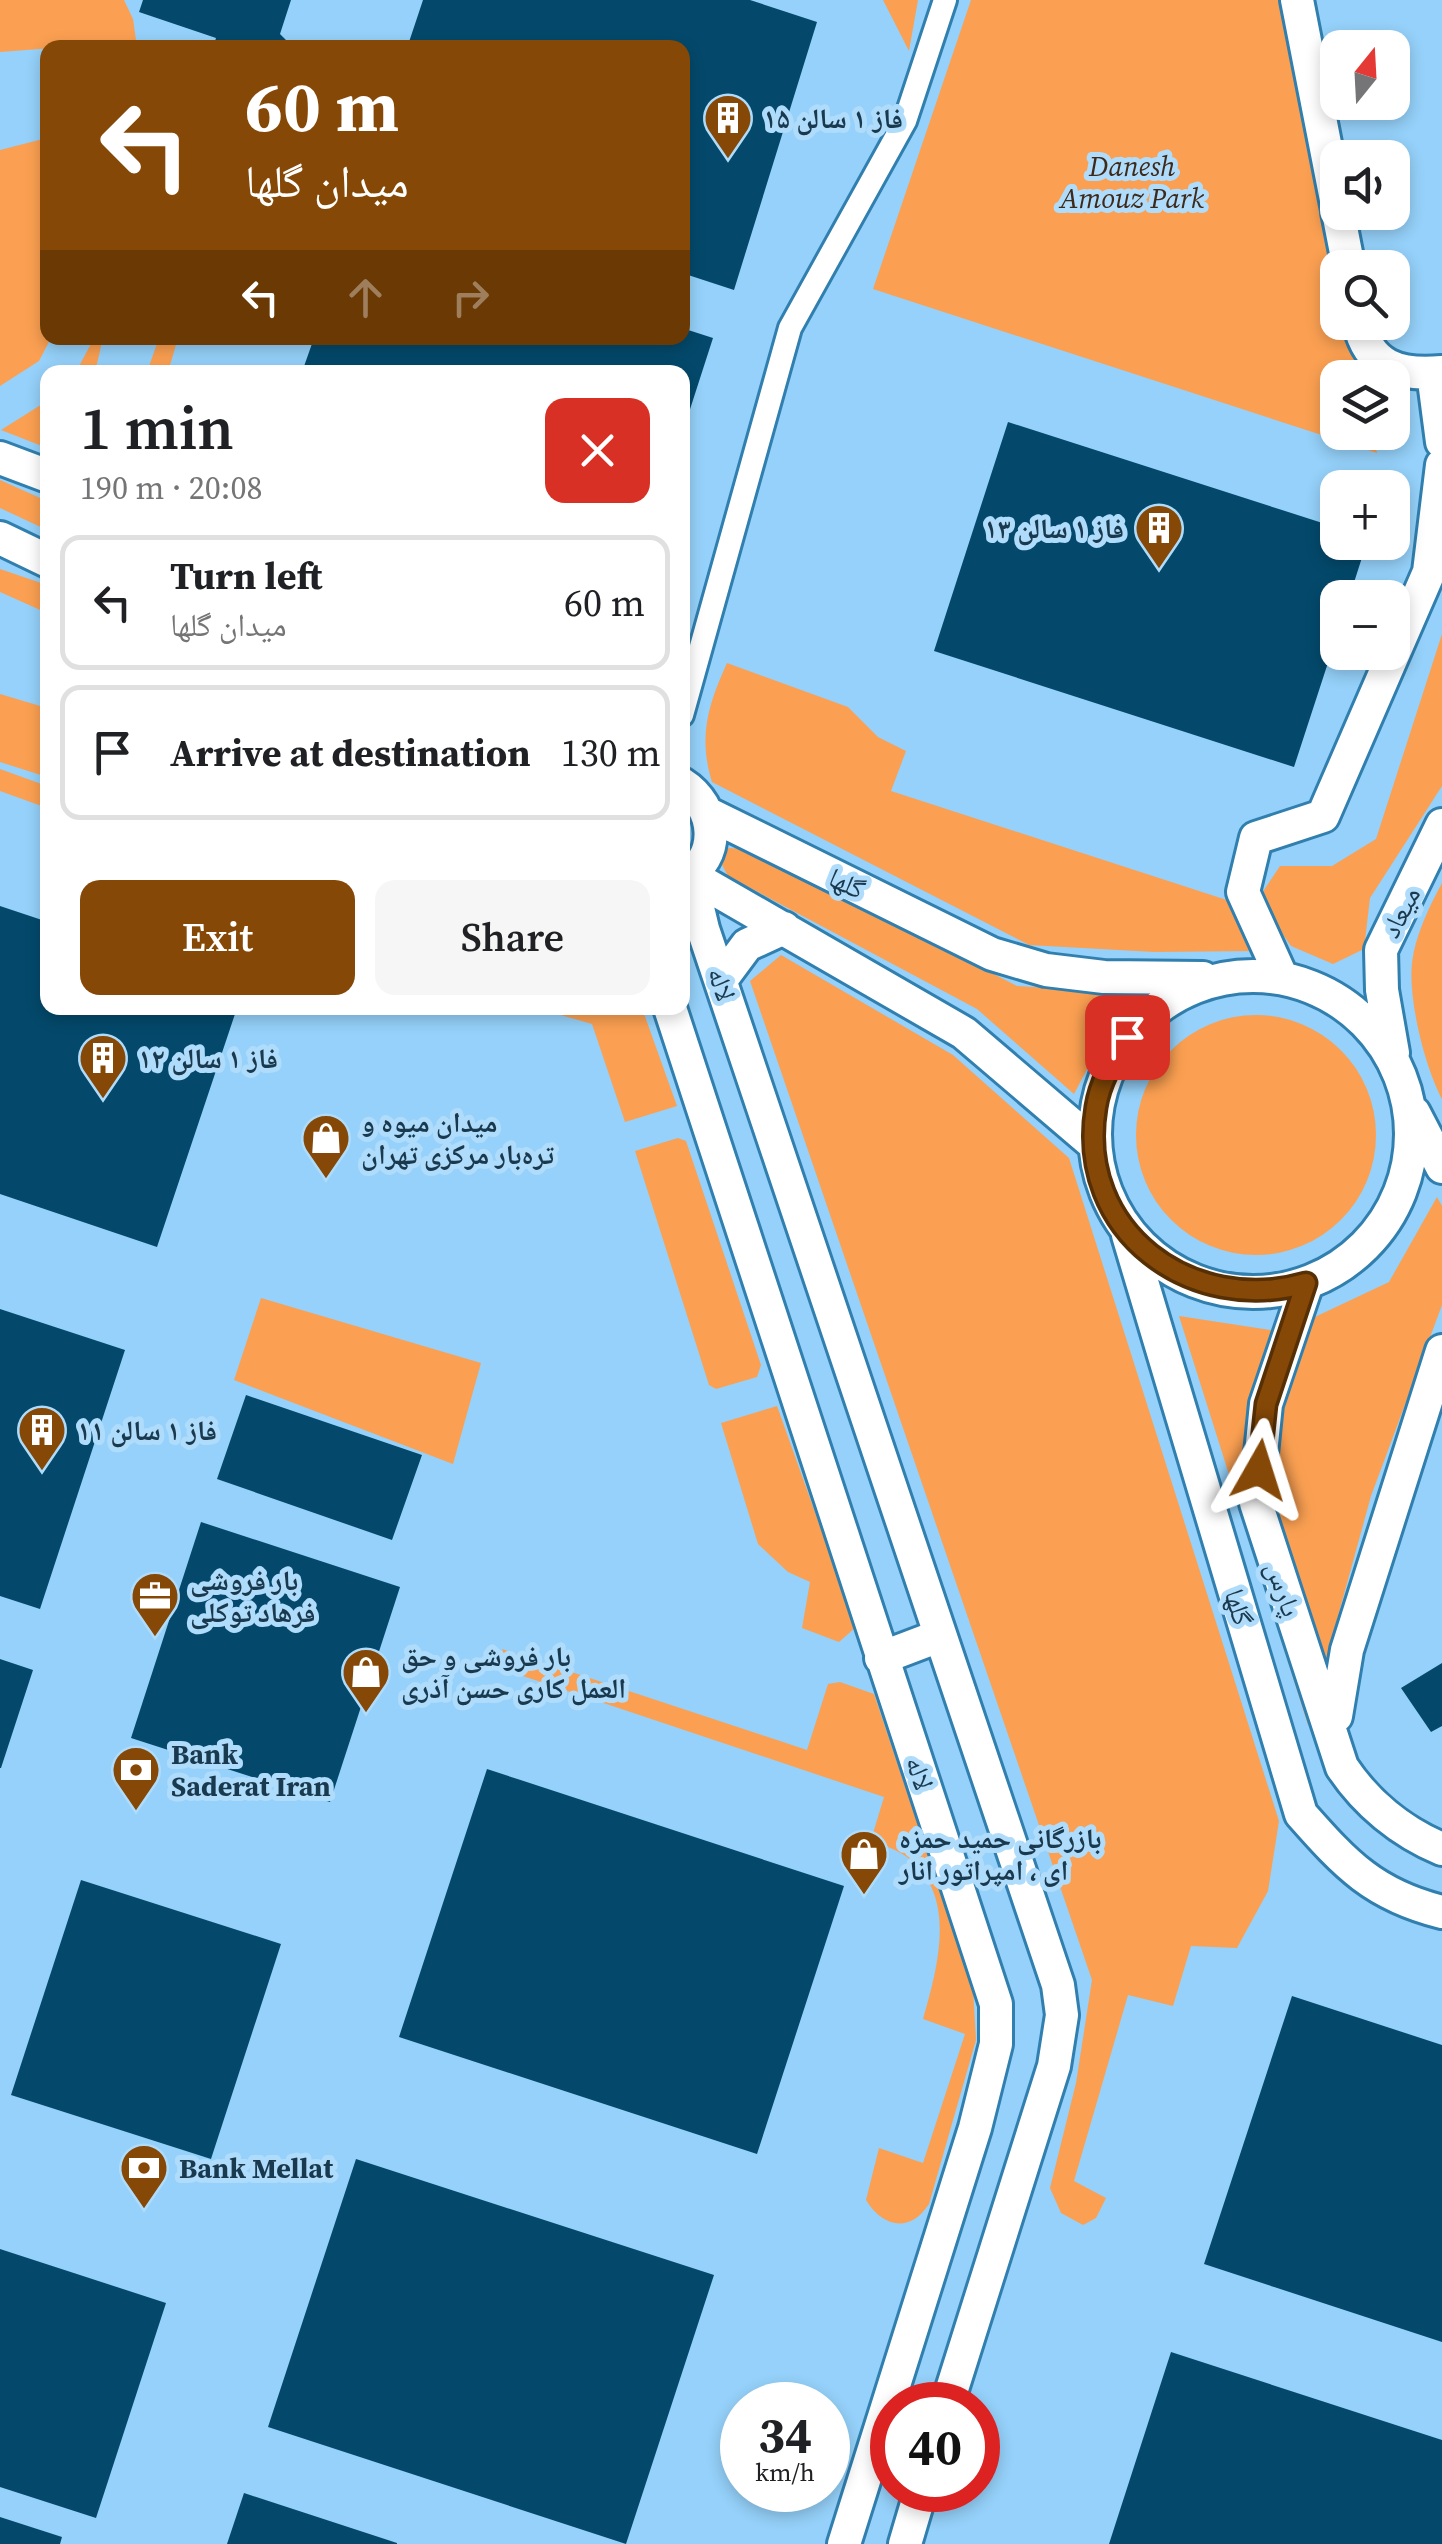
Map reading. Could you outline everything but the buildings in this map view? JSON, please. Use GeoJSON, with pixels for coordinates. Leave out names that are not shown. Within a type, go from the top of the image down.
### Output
{"type":"FeatureCollection","features":[{"type":"Feature","properties":{"kind":"street"},"geometry":{"type":"LineString","coordinates":[[690,686],[790,328],[905,121],[945,0]]}},
{"type":"Feature","properties":{"kind":"street"},"geometry":{"type":"LineString","coordinates":[[1297,0],[1324,140]]}},
{"type":"Feature","properties":{"kind":"street"},"geometry":{"type":"LineString","coordinates":[[1363,340],[1380,364],[1411,375],[1437,373],[1442,442]]}},
{"type":"Feature","properties":{"kind":"street"},"geometry":{"type":"LineString","coordinates":[[0,458],[40,473]]}},
{"type":"Feature","properties":{"kind":"street"},"geometry":{"type":"LineString","coordinates":[[1282,978],[1243,892],[1256,838],[1323,816],[1436,571],[1442,466]]}},
{"type":"Feature","properties":{"kind":"street"},"geometry":{"type":"LineString","coordinates":[[0,538],[40,556]]}},
{"type":"Feature","properties":{"kind":"street"},"geometry":{"type":"LineString","coordinates":[[690,791],[709,814],[710,847],[690,871]]}},
{"type":"Feature","properties":{"kind":"street","name":"گلها"},"geometry":{"type":"LineString","coordinates":[[709,814],[992,954],[1046,970],[1104,977],[1222,978]]}},
{"type":"Feature","properties":{"kind":"street","name":"میعاد"},"geometry":{"type":"LineString","coordinates":[[1395,1062],[1382,990],[1380,950],[1442,825]]}},
{"type":"Feature","properties":{"kind":"street"},"geometry":{"type":"LineString","coordinates":[[690,878],[964,1033],[1094,1144]]}},
{"type":"Feature","properties":{"kind":"street","name":"لاله"},"geometry":{"type":"LineString","coordinates":[[690,888],[939,1636],[1050,1952],[1062,2015],[1054,2066],[955,2382]]}},
{"type":"Feature","properties":{"kind":"street"},"geometry":{"type":"LineString","coordinates":[[721,980],[747,944],[784,928]]}},
{"type":"Feature","properties":{"kind":"street"},"geometry":{"type":"LineString","coordinates":[[1410,1105],[1412,1148],[1402,1189],[1383,1226],[1354,1257],[1306,1283],[1277,1291],[1235,1292],[1194,1282],[1156,1260],[1126,1231],[1099,1175],[1094,1144],[1096,1106],[1107,1070],[1127,1037],[1154,1010],[1186,990],[1222,978],[1282,978],[1310,986],[1344,1005],[1373,1030],[1395,1062],[1410,1105],[1442,1166]]}},
{"type":"Feature","properties":{"kind":"street","name":"لاله"},"geometry":{"type":"LineString","coordinates":[[672,1015],[996,2004],[996,2044],[928,2278],[844,2544]]}},
{"type":"Feature","properties":{"kind":"street","name":"گلها"},"geometry":{"type":"LineString","coordinates":[[1126,1231],[1301,1814],[1364,1881],[1400,1902],[1442,1912]]}},
{"type":"Feature","properties":{"kind":"street","name":"پارس"},"geometry":{"type":"LineString","coordinates":[[1306,1283],[1266,1404],[1256,1503],[1342,1767],[1374,1806],[1442,1849]]}},
{"type":"Feature","properties":{"kind":"street"},"geometry":{"type":"LineString","coordinates":[[1336,1716],[1347,1650],[1442,1351]]}},
{"type":"Feature","properties":{"kind":"street"},"geometry":{"type":"LineString","coordinates":[[881,1658],[939,1636]]}},
{"type":"Feature","properties":{"kind":"street"},"geometry":{"type":"LineString","coordinates":[[928,2278],[981,2297]]}},
{"type":"Feature","properties":{"kind":"street"},"geometry":{"type":"LineString","coordinates":[[904,2544],[914,2512]]}},
{"type":"Feature","properties":{"kind":"green space"},"geometry":{"type":"Polygon","coordinates":[[[0,0],[124,0],[133,19],[136,40],[40,40],[40,49],[0,52],[0,0]]]}},
{"type":"Feature","properties":{"kind":"green space"},"geometry":{"type":"Polygon","coordinates":[[[883,0],[918,0],[909,51],[883,0]]]}},
{"type":"Feature","properties":{"kind":"green space","name":"Danesh Amouz Park"},"geometry":{"type":"Polygon","coordinates":[[[971,0],[1281,0],[1320,183],[1320,230],[1330,230],[1334,250],[1320,250],[1320,340],[1353,340],[1358,360],[1320,360],[1320,434],[873,289],[971,0]]]}},
{"type":"Feature","properties":{"kind":"green space"},"geometry":{"type":"Polygon","coordinates":[[[40,140],[40,345],[47,345],[39,361],[0,386],[0,150],[40,140]]]}},
{"type":"Feature","properties":{"kind":"green space"},"geometry":{"type":"Polygon","coordinates":[[[90,345],[101,345],[97,365],[80,365],[90,345]]]}},
{"type":"Feature","properties":{"kind":"green space"},"geometry":{"type":"Polygon","coordinates":[[[157,345],[176,345],[170,365],[149,365],[157,345]]]}},
{"type":"Feature","properties":{"kind":"green space"},"geometry":{"type":"Polygon","coordinates":[[[40,405],[40,445],[1,430],[40,405]]]}},
{"type":"Feature","properties":{"kind":"green space"},"geometry":{"type":"Polygon","coordinates":[[[0,480],[40,498],[40,527],[0,508],[0,480]]]}},
{"type":"Feature","properties":{"kind":"green space"},"geometry":{"type":"Polygon","coordinates":[[[0,569],[40,583],[40,610],[0,592],[0,569]]]}},
{"type":"Feature","properties":{"kind":"green space"},"geometry":{"type":"Polygon","coordinates":[[[1442,634],[1442,786],[1370,898],[1364,949],[1333,964],[1291,946],[1258,899],[1280,866],[1332,866],[1376,839],[1442,634]]]}},
{"type":"Feature","properties":{"kind":"green space"},"geometry":{"type":"Polygon","coordinates":[[[727,663],[848,707],[878,737],[906,751],[891,791],[1236,903],[1258,951],[1154,952],[1029,945],[712,782],[706,750],[707,721],[727,663]]]}},
{"type":"Feature","properties":{"kind":"green space"},"geometry":{"type":"Polygon","coordinates":[[[0,694],[40,706],[40,775],[0,762],[0,694]]]}},
{"type":"Feature","properties":{"kind":"green space"},"geometry":{"type":"Polygon","coordinates":[[[0,769],[40,783],[40,805],[0,791],[0,769]]]}},
{"type":"Feature","properties":{"kind":"green space"},"geometry":{"type":"Polygon","coordinates":[[[727,848],[750,849],[1017,986],[1146,994],[1114,1018],[1074,1094],[977,1009],[728,876],[721,863],[727,848]]]}},
{"type":"Feature","properties":{"kind":"green space"},"geometry":{"type":"Polygon","coordinates":[[[1442,883],[1442,1099],[1419,1033],[1411,978],[1419,932],[1442,883]]]}},
{"type":"Feature","properties":{"kind":"green space"},"geometry":{"type":"Polygon","coordinates":[[[781,955],[953,1055],[1069,1158],[1279,1821],[1268,1891],[1237,1948],[1191,1946],[1173,2006],[1128,1995],[1074,2181],[1106,2198],[1096,2218],[1083,2225],[1061,2213],[1050,2188],[1076,2083],[1092,1980],[750,981],[781,955]]]}},
{"type":"Feature","properties":{"kind":"green space"},"geometry":{"type":"Polygon","coordinates":[[[560,1015],[644,1015],[677,1106],[625,1122],[592,1024],[560,1015]]]}},
{"type":"Feature","properties":{"kind":"green space"},"geometry":{"type":"Polygon","coordinates":[[[1256,1015],[1302,1024],[1341,1050],[1367,1089],[1376,1135],[1367,1181],[1341,1220],[1302,1246],[1256,1255],[1210,1246],[1171,1220],[1145,1181],[1136,1135],[1145,1089],[1171,1050],[1210,1024],[1256,1015]]]}},
{"type":"Feature","properties":{"kind":"green space"},"geometry":{"type":"Polygon","coordinates":[[[678,1138],[686,1141],[761,1365],[757,1377],[716,1389],[709,1385],[635,1151],[678,1138]]]}},
{"type":"Feature","properties":{"kind":"green space"},"geometry":{"type":"Polygon","coordinates":[[[1437,1197],[1442,1206],[1442,1305],[1371,1496],[1308,1725],[1179,1316],[1283,1332],[1389,1282],[1437,1197]]]}},
{"type":"Feature","properties":{"kind":"green space"},"geometry":{"type":"Polygon","coordinates":[[[261,1298],[481,1363],[453,1464],[234,1380],[261,1298]]]}},
{"type":"Feature","properties":{"kind":"green space"},"geometry":{"type":"Polygon","coordinates":[[[777,1406],[856,1627],[839,1642],[802,1628],[810,1582],[788,1572],[758,1544],[721,1423],[777,1406]]]}},
{"type":"Feature","properties":{"kind":"green space"},"geometry":{"type":"Polygon","coordinates":[[[502,1649],[807,1750],[828,1684],[840,1682],[874,1694],[973,1989],[976,2040],[929,2204],[914,2219],[906,2223],[889,2221],[866,2200],[879,2148],[923,2163],[965,2034],[923,2019],[938,1956],[939,1912],[923,1873],[903,1854],[871,1840],[884,1797],[511,1672],[502,1649]]]}},
{"type":"Feature","properties":{"kind":"place","name":"فاز ۱ سالن ۱۵"},"geometry":{"type":"Point","coordinates":[728,160]}},
{"type":"Feature","properties":{"kind":"place","name":"فاز ۱ سالن ۱۳"},"geometry":{"type":"Point","coordinates":[1159,570]}},
{"type":"Feature","properties":{"kind":"place","name":"فاز ۱ سالن ۱۲"},"geometry":{"type":"Point","coordinates":[103,1100]}},
{"type":"Feature","properties":{"kind":"place","name":"میدان میوه و تره‌بار مرکزی تهران"},"geometry":{"type":"Point","coordinates":[326,1180]}},
{"type":"Feature","properties":{"kind":"place","name":"فاز ۱ سالن ۱۱"},"geometry":{"type":"Point","coordinates":[42,1472]}},
{"type":"Feature","properties":{"kind":"place","name":"بار فروشی فرهاد توکلی"},"geometry":{"type":"Point","coordinates":[155,1638]}},
{"type":"Feature","properties":{"kind":"place","name":"بار فروشی و حق العمل کاری حسن آذری"},"geometry":{"type":"Point","coordinates":[366,1714]}},
{"type":"Feature","properties":{"kind":"place","name":"Bank Saderat Iran"},"geometry":{"type":"Point","coordinates":[136,1812]}},
{"type":"Feature","properties":{"kind":"place","name":"بازرگانی حمید حمزه ای ، امپراتور انار"},"geometry":{"type":"Point","coordinates":[864,1896]}},
{"type":"Feature","properties":{"kind":"place","name":"Bank Mellat"},"geometry":{"type":"Point","coordinates":[144,2210]}},
{"type":"Feature","properties":{"kind":"route"},"geometry":{"type":"LineString","coordinates":[[1127,1037],[1107,1070],[1096,1106],[1094,1144],[1099,1175],[1126,1231],[1156,1260],[1194,1282],[1235,1292],[1277,1291],[1306,1283],[1266,1404],[1259,1470]]}}]}
